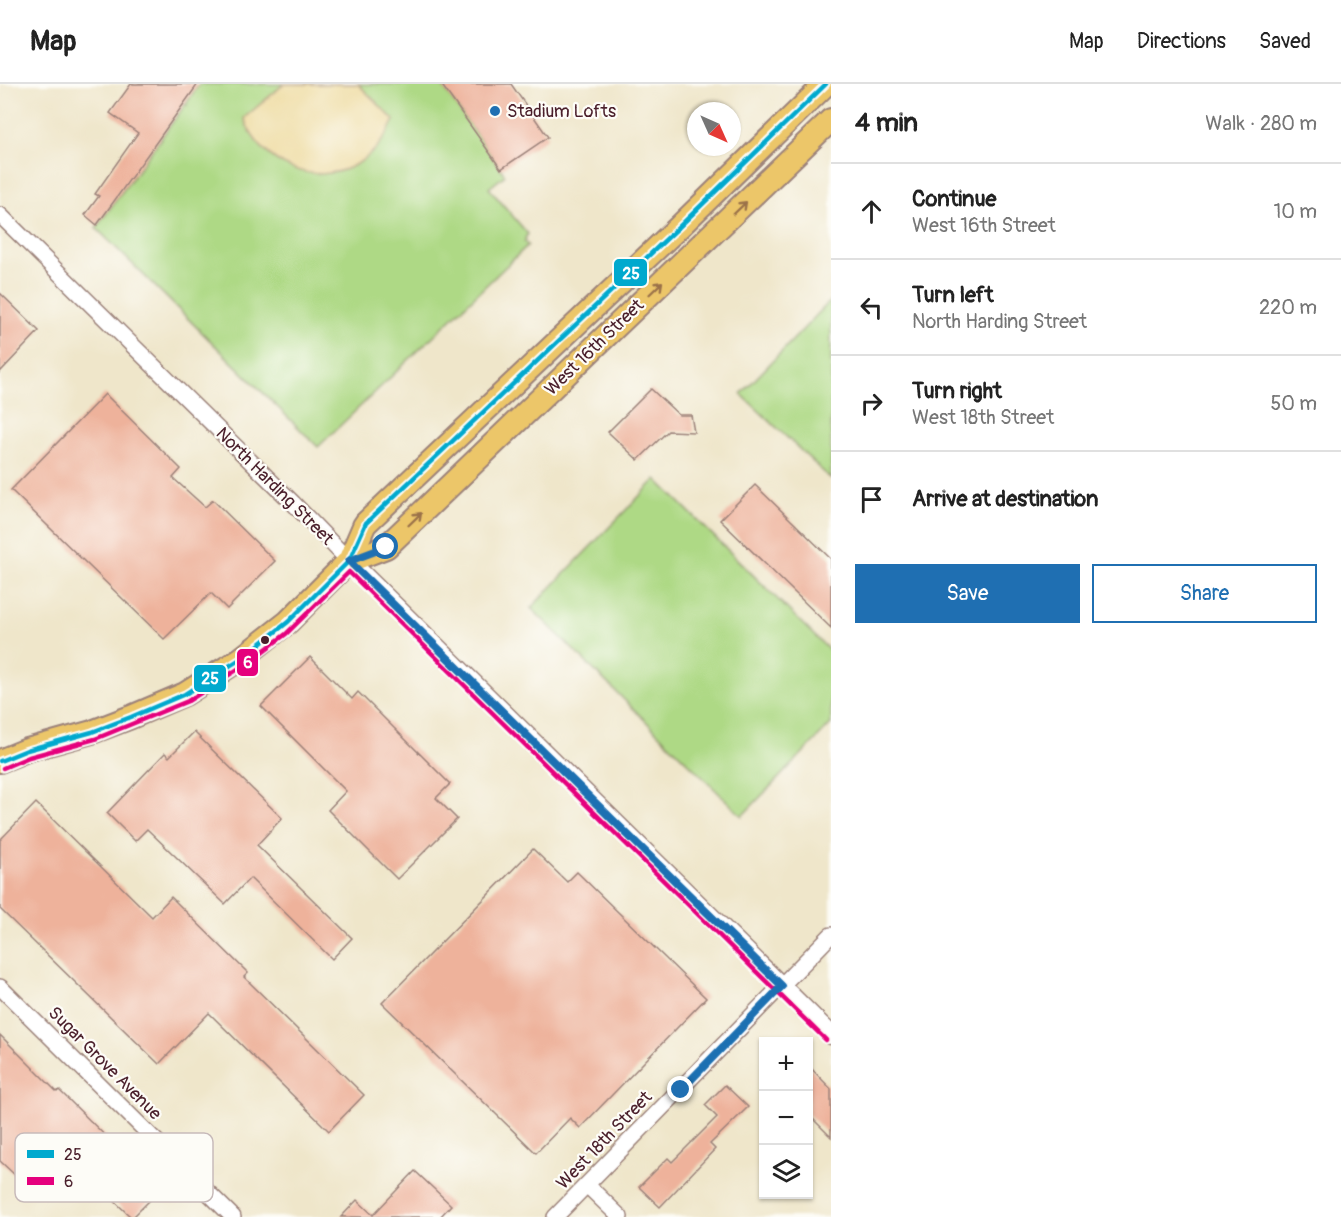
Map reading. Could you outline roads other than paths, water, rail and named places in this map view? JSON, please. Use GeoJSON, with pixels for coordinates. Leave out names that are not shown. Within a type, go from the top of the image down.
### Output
{"type":"FeatureCollection","features":[{"type":"Feature","properties":{"kind":"main road","name":"West 16th Street"},"geometry":{"type":"LineString","coordinates":[[0,761],[35,747],[92,732],[185,694],[242,658],[281,628],[349,561],[364,526],[826,84]]}},
{"type":"Feature","properties":{"kind":"main road","name":"West 16th Street"},"geometry":{"type":"LineString","coordinates":[[349,561],[386,547],[831,120]]}},
{"type":"Feature","properties":{"kind":"street","name":"North Harding Street"},"geometry":{"type":"LineString","coordinates":[[0,215],[831,1035]]}},
{"type":"Feature","properties":{"kind":"street","name":"West 18th Street"},"geometry":{"type":"LineString","coordinates":[[555,1217],[831,935]]}},
{"type":"Feature","properties":{"kind":"street","name":"Sugar Grove Avenue"},"geometry":{"type":"LineString","coordinates":[[0,987],[148,1133]]}},
{"type":"Feature","properties":{"kind":"street"},"geometry":{"type":"LineString","coordinates":[[587,1185],[620,1217]]}},
{"type":"Feature","properties":{"kind":"street","name":"Sugar Grove Avenue"},"geometry":{"type":"LineString","coordinates":[[213,1197],[233,1217]]}},
{"type":"Feature","properties":{"kind":"place","name":"Stadium Lofts"},"geometry":{"type":"Point","coordinates":[495,111]}}]}
